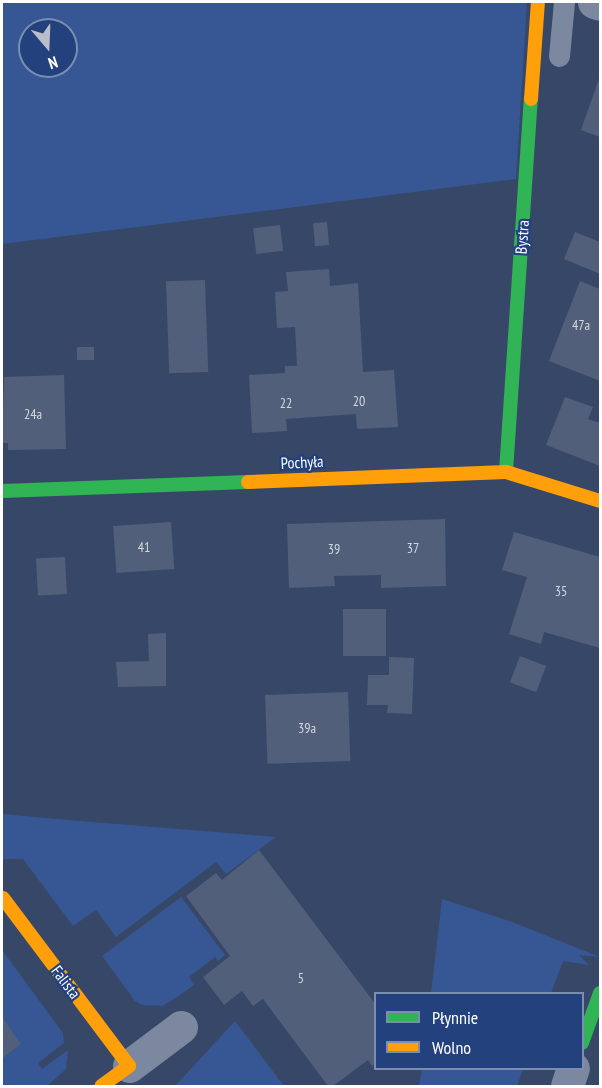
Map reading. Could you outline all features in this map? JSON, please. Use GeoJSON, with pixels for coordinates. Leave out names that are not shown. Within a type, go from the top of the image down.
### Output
{"type":"FeatureCollection","features":[{"type":"Feature","properties":{"kind":"street","name":"Bystra"},"geometry":{"type":"LineString","coordinates":[[506,472],[538,2]]}},
{"type":"Feature","properties":{"kind":"street"},"geometry":{"type":"LineString","coordinates":[[594,2],[600,4]]}},
{"type":"Feature","properties":{"kind":"street","name":"Pochyła"},"geometry":{"type":"LineString","coordinates":[[2,491],[506,472],[600,501]]}},
{"type":"Feature","properties":{"kind":"street","name":"Falista"},"geometry":{"type":"LineString","coordinates":[[3,898],[129,1066]]}},
{"type":"Feature","properties":{"kind":"street"},"geometry":{"type":"LineString","coordinates":[[584,1037],[600,993]]}},
{"type":"Feature","properties":{"kind":"street"},"geometry":{"type":"LineString","coordinates":[[101,1086],[181,1027]]}},
{"type":"Feature","properties":{"kind":"street"},"geometry":{"type":"LineString","coordinates":[[567,1086],[572,1070]]}},
{"type":"Feature","properties":{"kind":"lane"},"geometry":{"type":"LineString","coordinates":[[559,56],[564,2]]}},
{"type":"Feature","properties":{"kind":"shaded area"},"geometry":{"type":"Polygon","coordinates":[[[2,2],[527,2],[516,179],[2,244],[2,2]]]}},
{"type":"Feature","properties":{"kind":"shaded area"},"geometry":{"type":"Polygon","coordinates":[[[2,814],[276,837],[226,874],[216,862],[116,937],[96,910],[73,926],[23,859],[2,859],[2,814]]]}},
{"type":"Feature","properties":{"kind":"shaded area"},"geometry":{"type":"Polygon","coordinates":[[[181,897],[225,955],[218,961],[215,957],[189,977],[194,985],[171,1001],[162,1006],[142,1005],[135,1001],[102,956],[181,897]]]}},
{"type":"Feature","properties":{"kind":"shaded area"},"geometry":{"type":"Polygon","coordinates":[[[442,899],[512,922],[600,957],[579,955],[589,965],[563,961],[551,992],[431,992],[442,899]]]}},
{"type":"Feature","properties":{"kind":"shaded area"},"geometry":{"type":"Polygon","coordinates":[[[2,950],[63,1033],[64,1043],[38,1063],[42,1069],[68,1050],[66,1069],[47,1086],[2,1086],[2,1059],[21,1044],[2,1018],[2,950]]]}},
{"type":"Feature","properties":{"kind":"shaded area"},"geometry":{"type":"Polygon","coordinates":[[[235,1021],[284,1086],[175,1086],[235,1021]]]}},
{"type":"Feature","properties":{"kind":"shaded area"},"geometry":{"type":"Polygon","coordinates":[[[422,1070],[523,1070],[517,1086],[419,1086],[422,1070]]]}},
{"type":"Feature","properties":{"kind":"building"},"geometry":{"type":"Polygon","coordinates":[[[600,76],[600,137],[581,130],[600,76]]]}},
{"type":"Feature","properties":{"kind":"building"},"geometry":{"type":"Polygon","coordinates":[[[327,222],[329,245],[315,246],[313,223],[327,222]]]}},
{"type":"Feature","properties":{"kind":"building"},"geometry":{"type":"Polygon","coordinates":[[[280,225],[283,251],[256,254],[253,228],[280,225]]]}},
{"type":"Feature","properties":{"kind":"building"},"geometry":{"type":"Polygon","coordinates":[[[575,232],[600,242],[600,274],[564,259],[575,232]]]}},
{"type":"Feature","properties":{"kind":"building"},"geometry":{"type":"Polygon","coordinates":[[[329,269],[330,286],[358,283],[363,372],[394,370],[398,427],[357,429],[356,414],[286,419],[287,431],[252,433],[249,375],[285,373],[285,366],[297,366],[295,327],[277,328],[275,292],[288,291],[286,272],[329,269]]]}},
{"type":"Feature","properties":{"kind":"building"},"geometry":{"type":"Polygon","coordinates":[[[205,280],[208,372],[169,373],[166,281],[205,280]]]}},
{"type":"Feature","properties":{"kind":"building"},"geometry":{"type":"Polygon","coordinates":[[[580,281],[600,289],[600,381],[549,361],[580,281]]]}},
{"type":"Feature","properties":{"kind":"building"},"geometry":{"type":"Polygon","coordinates":[[[77,347],[94,347],[94,360],[77,360],[77,347]]]}},
{"type":"Feature","properties":{"kind":"building"},"geometry":{"type":"Polygon","coordinates":[[[64,375],[66,449],[8,450],[8,443],[2,443],[4,377],[64,375]]]}},
{"type":"Feature","properties":{"kind":"building"},"geometry":{"type":"Polygon","coordinates":[[[565,397],[593,407],[588,419],[600,423],[600,466],[546,445],[565,397]]]}},
{"type":"Feature","properties":{"kind":"building"},"geometry":{"type":"Polygon","coordinates":[[[445,519],[446,586],[381,588],[381,575],[334,576],[335,586],[289,588],[287,524],[445,519]]]}},
{"type":"Feature","properties":{"kind":"building"},"geometry":{"type":"Polygon","coordinates":[[[171,522],[174,569],[116,573],[113,526],[171,522]]]}},
{"type":"Feature","properties":{"kind":"building"},"geometry":{"type":"Polygon","coordinates":[[[514,532],[600,557],[600,648],[544,632],[541,644],[509,634],[527,577],[502,570],[514,532]]]}},
{"type":"Feature","properties":{"kind":"building"},"geometry":{"type":"Polygon","coordinates":[[[65,557],[67,594],[38,595],[36,559],[65,557]]]}},
{"type":"Feature","properties":{"kind":"building"},"geometry":{"type":"Polygon","coordinates":[[[343,609],[386,609],[386,656],[343,656],[343,609]]]}},
{"type":"Feature","properties":{"kind":"building"},"geometry":{"type":"Polygon","coordinates":[[[166,633],[166,686],[118,687],[116,662],[149,661],[148,634],[166,633]]]}},
{"type":"Feature","properties":{"kind":"building"},"geometry":{"type":"Polygon","coordinates":[[[520,656],[546,666],[536,692],[510,682],[520,656]]]}},
{"type":"Feature","properties":{"kind":"building"},"geometry":{"type":"Polygon","coordinates":[[[389,657],[414,658],[412,714],[387,713],[388,705],[367,705],[368,675],[389,675],[389,657]]]}},
{"type":"Feature","properties":{"kind":"building"},"geometry":{"type":"Polygon","coordinates":[[[348,692],[350,761],[267,764],[265,695],[348,692]]]}},
{"type":"Feature","properties":{"kind":"building"},"geometry":{"type":"Polygon","coordinates":[[[259,850],[374,1002],[374,1064],[372,1066],[368,1060],[333,1086],[328,1086],[263,999],[253,1006],[242,991],[224,1005],[203,977],[230,956],[186,896],[216,873],[222,880],[259,850]]]}},
{"type":"Feature","properties":{"kind":"building"},"geometry":{"type":"Polygon","coordinates":[[[2,1017],[21,1044],[2,1059],[2,1017]]]}},
{"type":"Feature","properties":{"kind":"traffic: fast"},"geometry":{"type":"LineString","coordinates":[[506,472],[531,99]]}},
{"type":"Feature","properties":{"kind":"traffic: fast"},"geometry":{"type":"LineString","coordinates":[[2,491],[248,482]]}},
{"type":"Feature","properties":{"kind":"traffic: fast"},"geometry":{"type":"LineString","coordinates":[[584,1037],[600,993]]}},
{"type":"Feature","properties":{"kind":"traffic: slow"},"geometry":{"type":"LineString","coordinates":[[531,99],[538,2]]}},
{"type":"Feature","properties":{"kind":"traffic: slow"},"geometry":{"type":"LineString","coordinates":[[248,482],[506,472],[600,501]]}},
{"type":"Feature","properties":{"kind":"traffic: slow"},"geometry":{"type":"LineString","coordinates":[[3,898],[129,1066],[101,1086]]}}]}
